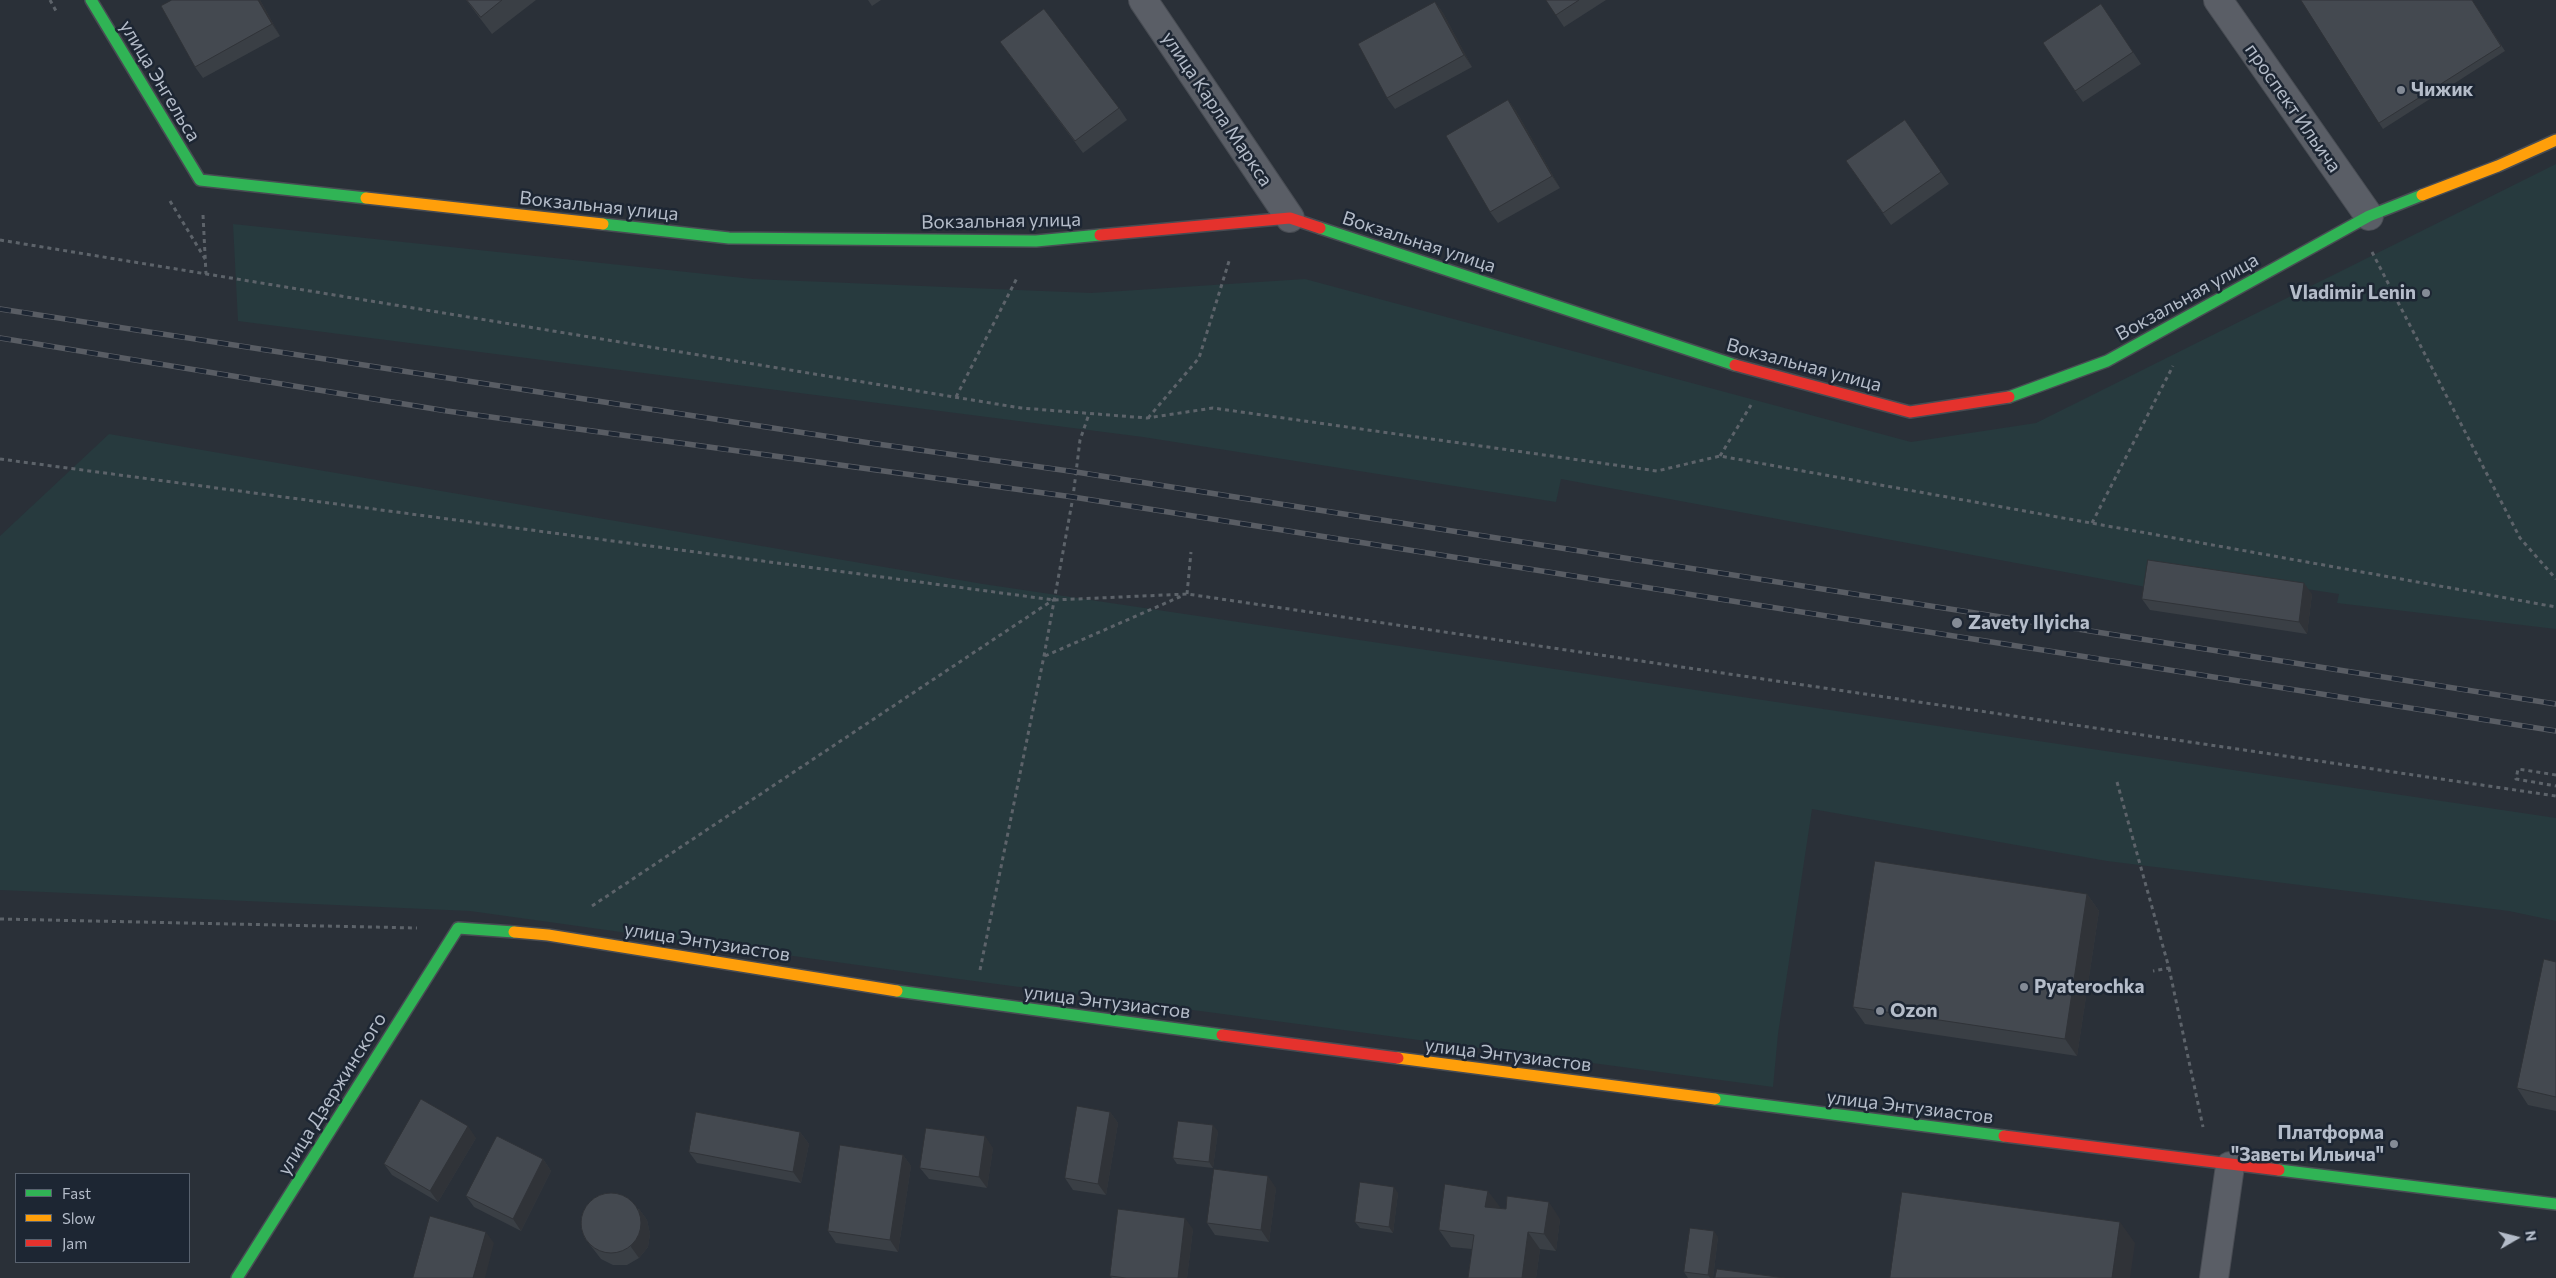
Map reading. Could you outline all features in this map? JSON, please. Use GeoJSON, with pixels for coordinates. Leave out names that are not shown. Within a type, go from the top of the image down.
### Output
{"type":"FeatureCollection","features":[{"type":"Feature","properties":{"kind":"street","name":"улица Энгельса"},"geometry":{"type":"LineString","coordinates":[[91,0],[200,180]]}},
{"type":"Feature","properties":{"kind":"street","name":"улица Карла Маркса"},"geometry":{"type":"LineString","coordinates":[[1143,0],[1290,218]]}},
{"type":"Feature","properties":{"kind":"street","name":"проспект Ильича"},"geometry":{"type":"LineString","coordinates":[[2218,0],[2363,220]]}},
{"type":"Feature","properties":{"kind":"street","name":"Вокзальная улица"},"geometry":{"type":"LineString","coordinates":[[200,180],[729,238],[1036,242],[1290,218],[1722,361],[1910,412],[2009,397],[2107,361],[2363,220],[2498,166],[2556,140]]}},
{"type":"Feature","properties":{"kind":"street","name":"улица Энтузиастов"},"geometry":{"type":"LineString","coordinates":[[458,928],[548,935],[974,1002],[1866,1119],[2556,1204]]}},
{"type":"Feature","properties":{"kind":"street","name":"улица Дзержинского"},"geometry":{"type":"LineString","coordinates":[[237,1278],[458,928]]}},
{"type":"Feature","properties":{"kind":"street"},"geometry":{"type":"LineString","coordinates":[[2214,1278],[2220,1164]]}},
{"type":"Feature","properties":{"kind":"path"},"geometry":{"type":"LineString","coordinates":[[200,180],[207,262],[206,274]]}},
{"type":"Feature","properties":{"kind":"path"},"geometry":{"type":"LineString","coordinates":[[2363,220],[2520,538],[2556,578]]}},
{"type":"Feature","properties":{"kind":"path"},"geometry":{"type":"LineString","coordinates":[[1147,418],[1199,358],[1241,223]]}},
{"type":"Feature","properties":{"kind":"path"},"geometry":{"type":"LineString","coordinates":[[0,240],[1021,408],[1147,418],[1213,408],[1658,471],[1720,456],[2556,607]]}},
{"type":"Feature","properties":{"kind":"path"},"geometry":{"type":"LineString","coordinates":[[956,397],[1036,242]]}},
{"type":"Feature","properties":{"kind":"path"},"geometry":{"type":"LineString","coordinates":[[2092,523],[2177,358]]}},
{"type":"Feature","properties":{"kind":"path"},"geometry":{"type":"LineString","coordinates":[[1720,456],[1770,374]]}},
{"type":"Feature","properties":{"kind":"path"},"geometry":{"type":"LineString","coordinates":[[974,1002],[1044,656],[1073,497],[1080,440],[1089,414]]}},
{"type":"Feature","properties":{"kind":"path"},"geometry":{"type":"LineString","coordinates":[[0,459],[1054,600],[1187,594],[2556,796]]}},
{"type":"Feature","properties":{"kind":"path"},"geometry":{"type":"LineString","coordinates":[[1187,594],[1192,552]]}},
{"type":"Feature","properties":{"kind":"path"},"geometry":{"type":"LineString","coordinates":[[1044,656],[1187,594]]}},
{"type":"Feature","properties":{"kind":"path"},"geometry":{"type":"LineString","coordinates":[[548,935],[1054,600]]}},
{"type":"Feature","properties":{"kind":"path"},"geometry":{"type":"LineString","coordinates":[[2556,775],[2518,769],[2516,779],[2556,786]]}},
{"type":"Feature","properties":{"kind":"path"},"geometry":{"type":"LineString","coordinates":[[2117,782],[2170,968],[2220,1164]]}},
{"type":"Feature","properties":{"kind":"path"},"geometry":{"type":"LineString","coordinates":[[0,919],[458,928]]}},
{"type":"Feature","properties":{"kind":"path"},"geometry":{"type":"LineString","coordinates":[[2152,971],[2170,968]]}},
{"type":"Feature","properties":{"kind":"green space"},"geometry":{"type":"Polygon","coordinates":[[[2556,164],[2556,629],[2337,603],[2339,594],[2150,565],[2146,587],[1561,479],[1556,502],[1143,437],[238,321],[233,224],[753,279],[1091,293],[1305,279],[1911,442],[2036,423],[2556,164]]]}},
{"type":"Feature","properties":{"kind":"green space"},"geometry":{"type":"Polygon","coordinates":[[[109,434],[983,584],[2556,818],[2556,921],[2509,911],[2107,861],[1812,809],[1778,1034],[1773,1087],[944,977],[470,911],[0,890],[0,536],[109,434]]]}},
{"type":"Feature","properties":{"kind":"building"},"geometry":{"type":"Polygon","coordinates":[[[172,0],[258,0],[272,24],[195,67],[161,6],[172,0]]]}},
{"type":"Feature","properties":{"kind":"building"},"geometry":{"type":"Polygon","coordinates":[[[467,0],[502,0],[481,17],[467,0]]]}},
{"type":"Feature","properties":{"kind":"building"},"geometry":{"type":"Polygon","coordinates":[[[1546,0],[1579,0],[1556,15],[1546,0]]]}},
{"type":"Feature","properties":{"kind":"building","name":"Чижик"},"geometry":{"type":"Polygon","coordinates":[[[2301,0],[2472,0],[2501,46],[2379,123],[2301,0]]]}},
{"type":"Feature","properties":{"kind":"building"},"geometry":{"type":"Polygon","coordinates":[[[1435,2],[1464,55],[1387,98],[1358,44],[1435,2]]]}},
{"type":"Feature","properties":{"kind":"building"},"geometry":{"type":"Polygon","coordinates":[[[2101,4],[2133,52],[2075,91],[2043,43],[2101,4]]]}},
{"type":"Feature","properties":{"kind":"building"},"geometry":{"type":"Polygon","coordinates":[[[1044,9],[1119,108],[1075,141],[1000,42],[1044,9]]]}},
{"type":"Feature","properties":{"kind":"building"},"geometry":{"type":"Polygon","coordinates":[[[1508,100],[1552,176],[1490,212],[1446,136],[1508,100]]]}},
{"type":"Feature","properties":{"kind":"building"},"geometry":{"type":"Polygon","coordinates":[[[1905,120],[1941,172],[1883,213],[1846,161],[1905,120]]]}},
{"type":"Feature","properties":{"kind":"building"},"geometry":{"type":"Polygon","coordinates":[[[2148,560],[2304,583],[2299,622],[2142,599],[2148,560]]]}},
{"type":"Feature","properties":{"kind":"building"},"geometry":{"type":"Polygon","coordinates":[[[1875,861],[2087,894],[2065,1039],[1853,1007],[1875,861]]]}},
{"type":"Feature","properties":{"kind":"building"},"geometry":{"type":"Polygon","coordinates":[[[2544,959],[2556,962],[2556,1097],[2517,1088],[2544,959]]]}},
{"type":"Feature","properties":{"kind":"building"},"geometry":{"type":"Polygon","coordinates":[[[421,1099],[468,1126],[430,1191],[384,1164],[421,1099]]]}},
{"type":"Feature","properties":{"kind":"building"},"geometry":{"type":"Polygon","coordinates":[[[1077,1106],[1110,1112],[1098,1184],[1065,1178],[1077,1106]]]}},
{"type":"Feature","properties":{"kind":"building"},"geometry":{"type":"Polygon","coordinates":[[[696,1112],[800,1132],[793,1172],[689,1152],[696,1112]]]}},
{"type":"Feature","properties":{"kind":"building"},"geometry":{"type":"Polygon","coordinates":[[[1178,1121],[1213,1125],[1209,1162],[1173,1158],[1178,1121]]]}},
{"type":"Feature","properties":{"kind":"building"},"geometry":{"type":"Polygon","coordinates":[[[926,1128],[985,1136],[979,1177],[920,1168],[926,1128]]]}},
{"type":"Feature","properties":{"kind":"building"},"geometry":{"type":"Polygon","coordinates":[[[497,1136],[543,1159],[513,1219],[466,1196],[497,1136]]]}},
{"type":"Feature","properties":{"kind":"building"},"geometry":{"type":"Polygon","coordinates":[[[840,1145],[903,1155],[890,1240],[828,1231],[840,1145]]]}},
{"type":"Feature","properties":{"kind":"building"},"geometry":{"type":"Polygon","coordinates":[[[1214,1169],[1268,1176],[1261,1230],[1207,1223],[1214,1169]]]}},
{"type":"Feature","properties":{"kind":"building"},"geometry":{"type":"Polygon","coordinates":[[[1360,1182],[1394,1187],[1389,1227],[1355,1222],[1360,1182]]]}},
{"type":"Feature","properties":{"kind":"building"},"geometry":{"type":"Polygon","coordinates":[[[1445,1184],[1488,1191],[1485,1207],[1506,1209],[1507,1196],[1549,1202],[1544,1234],[1528,1232],[1522,1278],[1468,1278],[1474,1235],[1439,1230],[1445,1184]]]}},
{"type":"Feature","properties":{"kind":"building"},"geometry":{"type":"Polygon","coordinates":[[[1902,1192],[2120,1222],[2112,1278],[1890,1278],[1902,1192]]]}},
{"type":"Feature","properties":{"kind":"building"},"geometry":{"type":"Polygon","coordinates":[[[605,1193],[617,1193],[633,1201],[639,1211],[641,1223],[639,1235],[633,1245],[617,1253],[605,1253],[589,1245],[581,1229],[581,1217],[589,1201],[605,1193]]]}},
{"type":"Feature","properties":{"kind":"building"},"geometry":{"type":"Polygon","coordinates":[[[1118,1209],[1185,1218],[1178,1278],[1126,1278],[1110,1276],[1118,1209]]]}},
{"type":"Feature","properties":{"kind":"building"},"geometry":{"type":"Polygon","coordinates":[[[430,1216],[486,1232],[473,1278],[413,1278],[430,1216]]]}},
{"type":"Feature","properties":{"kind":"building"},"geometry":{"type":"Polygon","coordinates":[[[1690,1228],[1714,1231],[1708,1275],[1684,1272],[1690,1228]]]}},
{"type":"Feature","properties":{"kind":"building"},"geometry":{"type":"Polygon","coordinates":[[[1717,1269],[1785,1278],[1715,1278],[1717,1269]]]}},
{"type":"Feature","properties":{"kind":"railway"},"geometry":{"type":"LineString","coordinates":[[0,309],[870,443],[1076,472],[2556,704]]}},
{"type":"Feature","properties":{"kind":"railway"},"geometry":{"type":"LineString","coordinates":[[0,338],[447,411],[1073,497],[2556,731]]}},
{"type":"Feature","properties":{"kind":"traffic: fast"},"geometry":{"type":"LineString","coordinates":[[91,0],[200,180],[366,198]]}},
{"type":"Feature","properties":{"kind":"traffic: fast"},"geometry":{"type":"LineString","coordinates":[[2009,397],[2107,361],[2369,216],[2422,195]]}},
{"type":"Feature","properties":{"kind":"traffic: fast"},"geometry":{"type":"LineString","coordinates":[[603,224],[729,238],[1036,241],[1100,235]]}},
{"type":"Feature","properties":{"kind":"traffic: fast"},"geometry":{"type":"LineString","coordinates":[[1320,228],[1735,365]]}},
{"type":"Feature","properties":{"kind":"traffic: fast"},"geometry":{"type":"LineString","coordinates":[[237,1278],[458,928],[514,932]]}},
{"type":"Feature","properties":{"kind":"traffic: fast"},"geometry":{"type":"LineString","coordinates":[[897,991],[1222,1035]]}},
{"type":"Feature","properties":{"kind":"traffic: fast"},"geometry":{"type":"LineString","coordinates":[[1715,1099],[2004,1136]]}},
{"type":"Feature","properties":{"kind":"traffic: fast"},"geometry":{"type":"LineString","coordinates":[[2279,1170],[2556,1204]]}},
{"type":"Feature","properties":{"kind":"traffic: slow"},"geometry":{"type":"LineString","coordinates":[[2422,195],[2498,166],[2556,140]]}},
{"type":"Feature","properties":{"kind":"traffic: slow"},"geometry":{"type":"LineString","coordinates":[[366,198],[603,224]]}},
{"type":"Feature","properties":{"kind":"traffic: slow"},"geometry":{"type":"LineString","coordinates":[[514,932],[548,935],[897,991]]}},
{"type":"Feature","properties":{"kind":"traffic: slow"},"geometry":{"type":"LineString","coordinates":[[1398,1058],[1715,1099]]}},
{"type":"Feature","properties":{"kind":"traffic: jam"},"geometry":{"type":"LineString","coordinates":[[1100,235],[1290,218],[1320,228]]}},
{"type":"Feature","properties":{"kind":"traffic: jam"},"geometry":{"type":"LineString","coordinates":[[1735,365],[1910,412],[2009,397]]}},
{"type":"Feature","properties":{"kind":"traffic: jam"},"geometry":{"type":"LineString","coordinates":[[1222,1035],[1398,1058]]}},
{"type":"Feature","properties":{"kind":"traffic: jam"},"geometry":{"type":"LineString","coordinates":[[2004,1136],[2279,1170]]}},
{"type":"Feature","properties":{"kind":"place","name":"Чижик"},"geometry":{"type":"Point","coordinates":[2401,90]}},
{"type":"Feature","properties":{"kind":"place","name":"Vladimir Lenin"},"geometry":{"type":"Point","coordinates":[2426,293]}},
{"type":"Feature","properties":{"kind":"place","name":"Zavety Ilyicha"},"geometry":{"type":"Point","coordinates":[1957,623]}},
{"type":"Feature","properties":{"kind":"place","name":"Pyaterochka"},"geometry":{"type":"Point","coordinates":[2024,987]}},
{"type":"Feature","properties":{"kind":"place","name":"Ozon"},"geometry":{"type":"Point","coordinates":[1880,1011]}},
{"type":"Feature","properties":{"kind":"place","name":"Платформа \"Заветы Ильича\""},"geometry":{"type":"Point","coordinates":[2394,1144]}}]}
